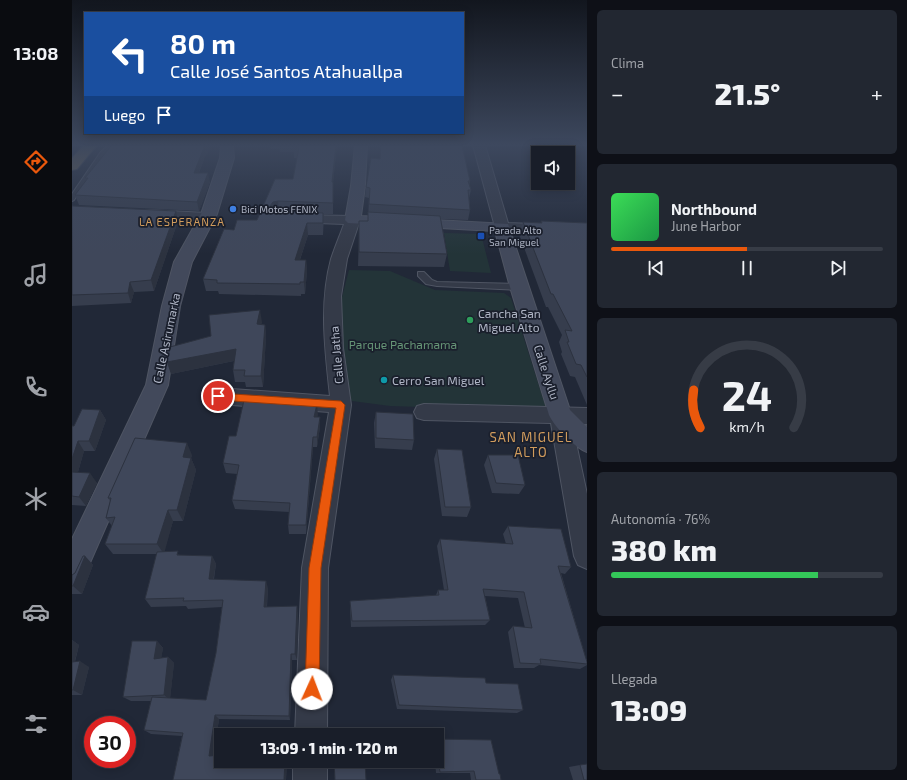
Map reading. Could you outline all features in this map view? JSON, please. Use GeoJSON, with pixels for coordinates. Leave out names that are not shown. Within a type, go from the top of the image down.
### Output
{"type":"FeatureCollection","features":[{"type":"Feature","properties":{"kind":"street","name":"Calle Asirumarka"},"geometry":{"type":"LineString","coordinates":[[72,571],[157,385],[171,306],[183,262],[207,217],[219,181]]}},
{"type":"Feature","properties":{"kind":"street","name":"Calle Jatha"},"geometry":{"type":"LineString","coordinates":[[311,728],[315,568],[341,405],[334,348],[333,296],[339,259],[352,220],[358,181]]}},
{"type":"Feature","properties":{"kind":"street","name":"Calle Ayllu"},"geometry":{"type":"LineString","coordinates":[[490,181],[519,287],[560,415],[587,556]]}},
{"type":"Feature","properties":{"kind":"street"},"geometry":{"type":"LineString","coordinates":[[136,213],[207,217]]}},
{"type":"Feature","properties":{"kind":"street"},"geometry":{"type":"LineString","coordinates":[[279,218],[587,230]]}},
{"type":"Feature","properties":{"kind":"street"},"geometry":{"type":"LineString","coordinates":[[218,396],[341,405]]}},
{"type":"Feature","properties":{"kind":"street"},"geometry":{"type":"LineString","coordinates":[[424,412],[587,416]]}},
{"type":"Feature","properties":{"kind":"street"},"geometry":{"type":"LineString","coordinates":[[560,415],[587,442]]}},
{"type":"Feature","properties":{"kind":"street"},"geometry":{"type":"LineString","coordinates":[[310,768],[310,780]]}},
{"type":"Feature","properties":{"kind":"lane"},"geometry":{"type":"LineString","coordinates":[[72,199],[84,181]]}},
{"type":"Feature","properties":{"kind":"lane"},"geometry":{"type":"LineString","coordinates":[[421,274],[429,282],[437,284],[519,287]]}},
{"type":"Feature","properties":{"kind":"green space"},"geometry":{"type":"Polygon","coordinates":[[[444,233],[481,234],[491,273],[450,271],[444,233]]]}},
{"type":"Feature","properties":{"kind":"green space","name":"Parque Pachamama"},"geometry":{"type":"Polygon","coordinates":[[[349,270],[390,271],[435,290],[504,293],[511,298],[547,411],[390,406],[352,401],[348,398],[340,343],[342,297],[349,270]]]}},
{"type":"Feature","properties":{"kind":"building"},"geometry":{"type":"Polygon","coordinates":[[[85,181],[205,181],[197,202],[75,195],[85,181]]]}},
{"type":"Feature","properties":{"kind":"building"},"geometry":{"type":"Polygon","coordinates":[[[274,181],[333,182],[333,203],[278,201],[273,202],[270,206],[273,211],[323,213],[323,223],[307,223],[295,260],[306,260],[304,282],[300,282],[300,284],[217,283],[217,280],[203,279],[224,229],[234,230],[237,220],[257,220],[274,181]]]}},
{"type":"Feature","properties":{"kind":"building"},"geometry":{"type":"Polygon","coordinates":[[[367,181],[468,181],[471,190],[468,190],[470,210],[369,204],[370,188],[366,187],[367,181]]]}},
{"type":"Feature","properties":{"kind":"building"},"geometry":{"type":"Polygon","coordinates":[[[72,206],[176,211],[151,280],[130,282],[128,293],[72,295],[72,206]]]}},
{"type":"Feature","properties":{"kind":"building"},"geometry":{"type":"Polygon","coordinates":[[[368,212],[440,216],[447,254],[359,252],[359,221],[368,221],[368,212]]]}},
{"type":"Feature","properties":{"kind":"building"},"geometry":{"type":"Polygon","coordinates":[[[541,221],[587,223],[587,377],[581,365],[576,364],[567,342],[569,342],[565,330],[572,331],[553,294],[551,294],[523,222],[542,223],[541,221]]]}},
{"type":"Feature","properties":{"kind":"building"},"geometry":{"type":"Polygon","coordinates":[[[260,310],[257,324],[265,325],[261,376],[244,376],[245,370],[233,370],[236,349],[167,362],[170,347],[211,336],[209,315],[260,310]]]}},
{"type":"Feature","properties":{"kind":"building"},"geometry":{"type":"Polygon","coordinates":[[[244,400],[317,404],[314,417],[320,417],[317,437],[313,437],[306,525],[288,525],[290,503],[232,500],[239,465],[223,463],[229,436],[236,436],[244,400]]]}},
{"type":"Feature","properties":{"kind":"building"},"geometry":{"type":"Polygon","coordinates":[[[82,409],[100,410],[89,441],[78,441],[72,459],[72,426],[74,426],[82,409]]]}},
{"type":"Feature","properties":{"kind":"building"},"geometry":{"type":"Polygon","coordinates":[[[376,412],[413,414],[414,440],[376,438],[376,412]]]}},
{"type":"Feature","properties":{"kind":"building"},"geometry":{"type":"Polygon","coordinates":[[[135,438],[187,443],[183,457],[191,458],[177,510],[168,510],[157,544],[105,544],[115,517],[106,518],[111,498],[108,498],[135,438]]]}},
{"type":"Feature","properties":{"kind":"building"},"geometry":{"type":"Polygon","coordinates":[[[437,449],[462,450],[471,507],[445,507],[437,449]]]}},
{"type":"Feature","properties":{"kind":"building"},"geometry":{"type":"Polygon","coordinates":[[[488,455],[518,455],[525,485],[496,483],[488,455]]]}},
{"type":"Feature","properties":{"kind":"building"},"geometry":{"type":"Polygon","coordinates":[[[72,472],[90,473],[79,497],[72,496],[72,472]]]}},
{"type":"Feature","properties":{"kind":"building"},"geometry":{"type":"Polygon","coordinates":[[[508,526],[561,529],[571,567],[558,566],[587,664],[540,659],[541,664],[520,663],[513,626],[532,628],[524,592],[483,589],[490,620],[352,621],[350,601],[439,595],[438,590],[448,590],[440,539],[513,544],[508,526]]]}},
{"type":"Feature","properties":{"kind":"building"},"geometry":{"type":"Polygon","coordinates":[[[178,551],[177,555],[212,556],[209,579],[266,581],[264,607],[297,606],[295,654],[291,654],[289,716],[215,715],[209,756],[214,756],[214,768],[285,768],[284,780],[173,780],[183,733],[144,730],[152,697],[206,700],[216,653],[223,600],[183,601],[184,598],[145,599],[157,552],[178,551]]]}},
{"type":"Feature","properties":{"kind":"building"},"geometry":{"type":"Polygon","coordinates":[[[83,556],[85,556],[72,586],[72,575],[75,573],[83,556]]]}},
{"type":"Feature","properties":{"kind":"building"},"geometry":{"type":"Polygon","coordinates":[[[132,641],[157,641],[154,659],[168,657],[164,695],[123,697],[132,641]]]}},
{"type":"Feature","properties":{"kind":"building"},"geometry":{"type":"Polygon","coordinates":[[[80,661],[73,690],[72,690],[72,662],[80,661]]]}},
{"type":"Feature","properties":{"kind":"building"},"geometry":{"type":"Polygon","coordinates":[[[393,675],[485,678],[486,683],[518,684],[523,710],[399,705],[393,675]]]}},
{"type":"Feature","properties":{"kind":"building"},"geometry":{"type":"Polygon","coordinates":[[[444,739],[491,740],[501,780],[476,780],[474,771],[440,772],[439,768],[444,768],[444,739]]]}},
{"type":"Feature","properties":{"kind":"building"},"geometry":{"type":"Polygon","coordinates":[[[587,764],[587,780],[584,780],[580,765],[587,764]]]}},
{"type":"Feature","properties":{"kind":"building"},"geometry":{"type":"Polygon","coordinates":[[[334,768],[365,768],[366,780],[335,780],[334,768]]]}},
{"type":"Feature","properties":{"kind":"place","name":"Bici Motos FENIX"},"geometry":{"type":"Point","coordinates":[233,209]}},
{"type":"Feature","properties":{"kind":"place","name":"Parada Alto San Miguel"},"geometry":{"type":"Point","coordinates":[481,236]}},
{"type":"Feature","properties":{"kind":"place","name":"Cancha San Miguel Alto"},"geometry":{"type":"Point","coordinates":[470,320]}},
{"type":"Feature","properties":{"kind":"place","name":"Cerro San Miguel"},"geometry":{"type":"Point","coordinates":[384,380]}},
{"type":"Feature","properties":{"kind":"district","name":"LA ESPERANZA"},"geometry":{"type":"Point","coordinates":[182,221]}},
{"type":"Feature","properties":{"kind":"district","name":"SAN MIGUEL ALTO"},"geometry":{"type":"Point","coordinates":[531,444]}},
{"type":"Feature","properties":{"kind":"route"},"geometry":{"type":"LineString","coordinates":[[218,396],[341,405],[315,568],[312,689]]}}]}
